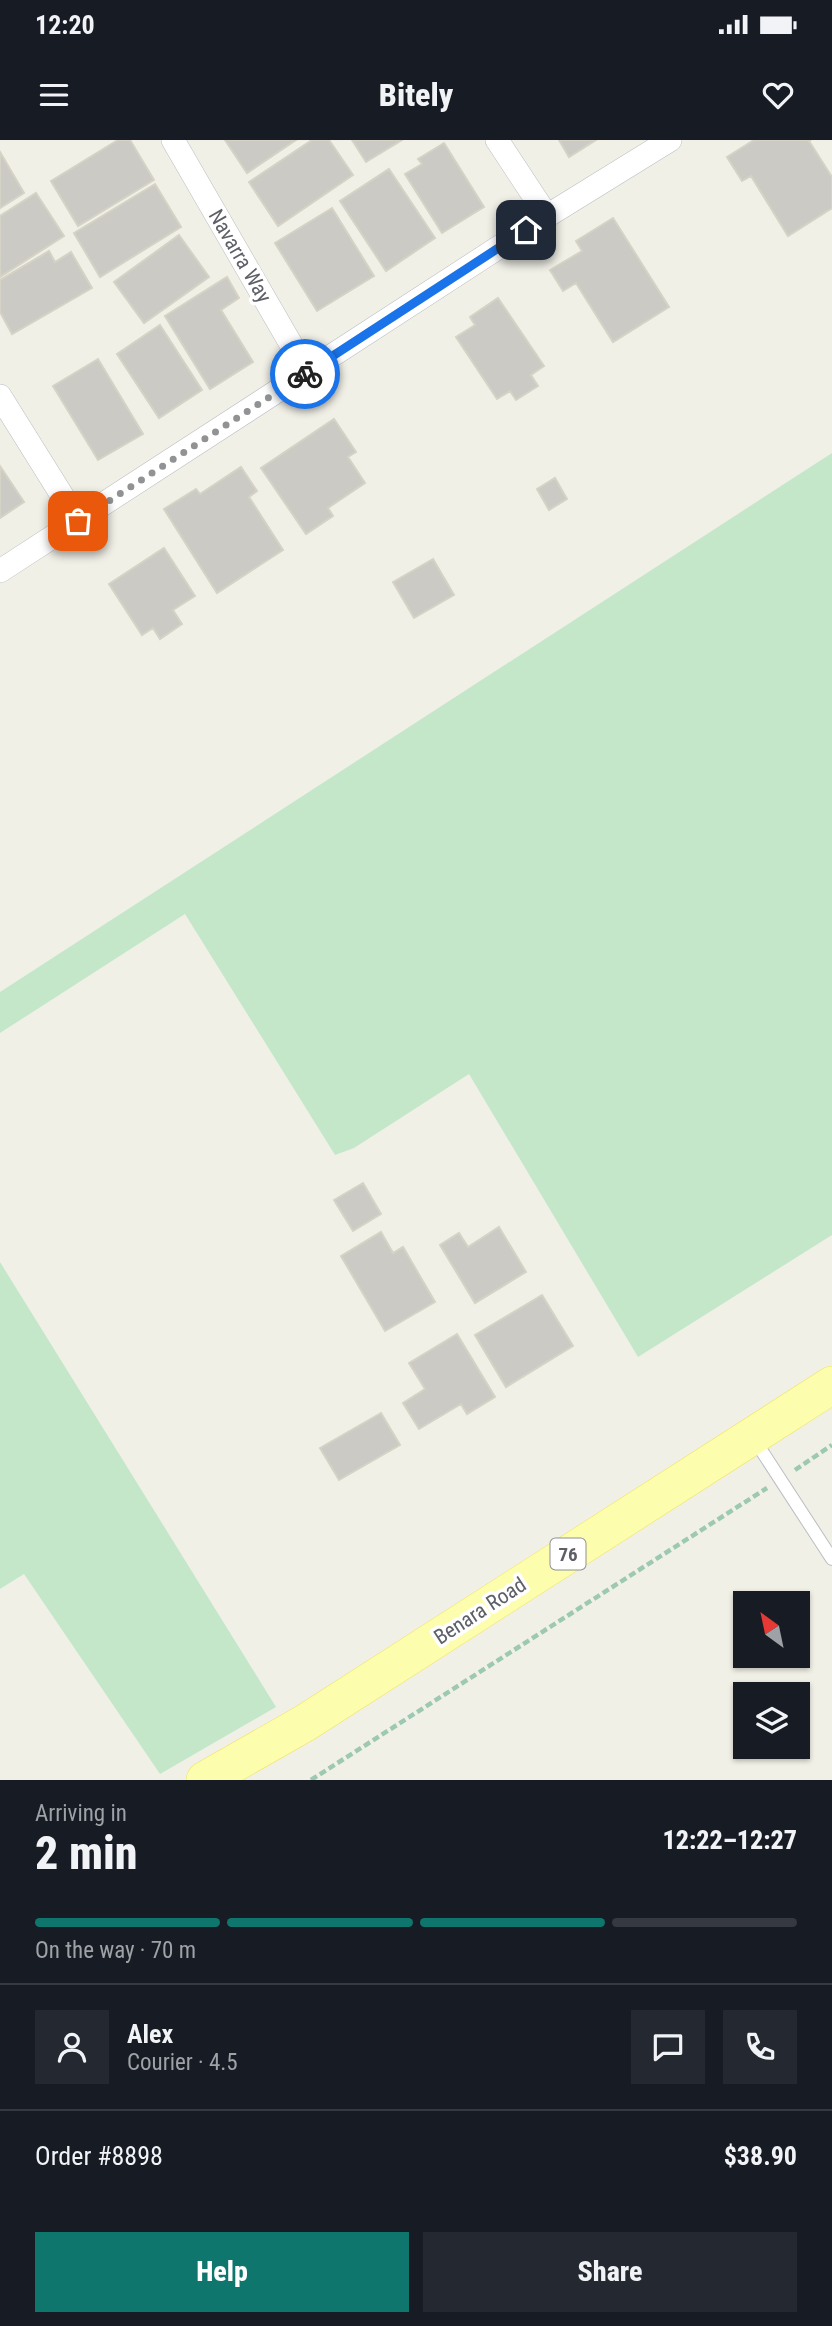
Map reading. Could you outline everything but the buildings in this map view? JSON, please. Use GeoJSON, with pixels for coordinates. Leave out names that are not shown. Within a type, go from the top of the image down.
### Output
{"type":"FeatureCollection","features":[{"type":"Feature","properties":{"kind":"main road","name":"Benara Road"},"geometry":{"type":"LineString","coordinates":[[205,1780],[305,1723],[832,1385]]}},
{"type":"Feature","properties":{"kind":"main road","name":"Benara Road"},"geometry":{"type":"LineString","coordinates":[[245,1780],[305,1723]]}},
{"type":"Feature","properties":{"kind":"street","name":"Navarra Way"},"geometry":{"type":"LineString","coordinates":[[173,140],[307,372]]}},
{"type":"Feature","properties":{"kind":"street"},"geometry":{"type":"LineString","coordinates":[[497,140],[547,216]]}},
{"type":"Feature","properties":{"kind":"street"},"geometry":{"type":"LineString","coordinates":[[0,571],[547,216],[670,140]]}},
{"type":"Feature","properties":{"kind":"street"},"geometry":{"type":"LineString","coordinates":[[0,396],[78,521]]}},
{"type":"Feature","properties":{"kind":"lane"},"geometry":{"type":"LineString","coordinates":[[752,1436],[832,1559]]}},
{"type":"Feature","properties":{"kind":"path"},"geometry":{"type":"LineString","coordinates":[[311,1780],[832,1445]]}},
{"type":"Feature","properties":{"kind":"green space"},"geometry":{"type":"Polygon","coordinates":[[[832,453],[832,1235],[638,1357],[469,1074],[354,1148],[335,1155],[185,914],[0,1033],[0,992],[832,453]]]}},
{"type":"Feature","properties":{"kind":"green space"},"geometry":{"type":"Polygon","coordinates":[[[0,1262],[276,1707],[160,1774],[24,1574],[0,1589],[0,1262]]]}},
{"type":"Feature","properties":{"kind":"way so far"},"geometry":{"type":"LineString","coordinates":[[78,521],[305,374]]}},
{"type":"Feature","properties":{"kind":"route"},"geometry":{"type":"LineString","coordinates":[[305,374],[526,230]]}}]}
